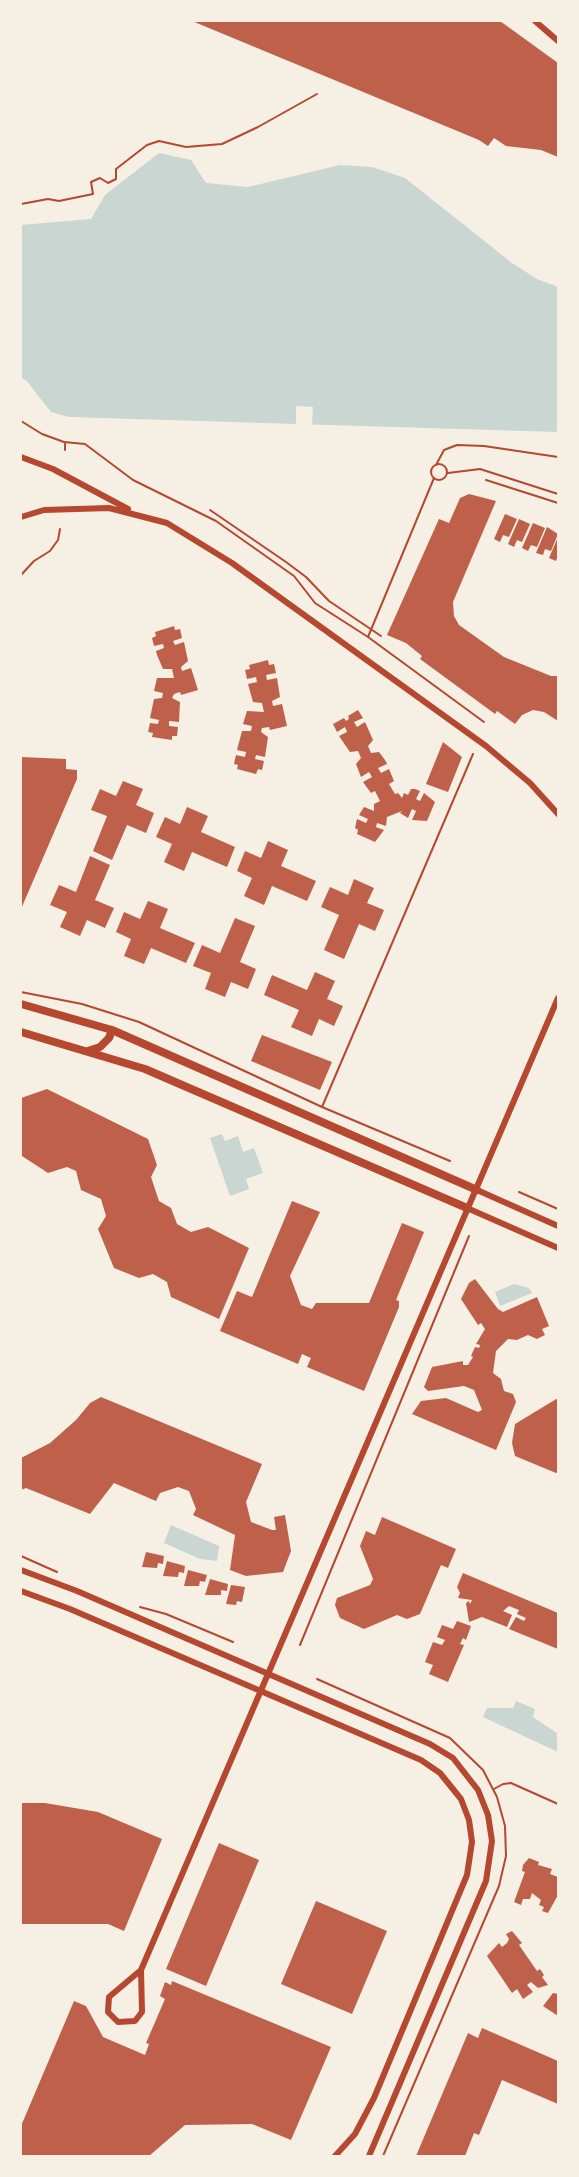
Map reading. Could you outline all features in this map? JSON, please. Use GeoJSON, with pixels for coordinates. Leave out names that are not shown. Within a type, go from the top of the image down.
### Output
{"type":"FeatureCollection","features":[{"type":"Feature","properties":{"kind":"street"},"geometry":{"type":"LineString","coordinates":[[536,21],[558,41]]}},
{"type":"Feature","properties":{"kind":"street"},"geometry":{"type":"LineString","coordinates":[[21,457],[52,469],[135,513]]}},
{"type":"Feature","properties":{"kind":"street"},"geometry":{"type":"LineString","coordinates":[[21,517],[44,510],[109,508],[167,523],[250,576],[486,746],[536,789],[558,814]]}},
{"type":"Feature","properties":{"kind":"street"},"geometry":{"type":"LineString","coordinates":[[141,1970],[109,1997],[108,2012],[118,2022],[135,2021],[142,2012],[141,1970],[266,1673],[467,1208],[477,1190],[558,998]]}},
{"type":"Feature","properties":{"kind":"street"},"geometry":{"type":"LineString","coordinates":[[21,1004],[112,1029],[558,1226]]}},
{"type":"Feature","properties":{"kind":"street"},"geometry":{"type":"LineString","coordinates":[[87,1051],[100,1047],[109,1038],[112,1029]]}},
{"type":"Feature","properties":{"kind":"street"},"geometry":{"type":"LineString","coordinates":[[21,1032],[87,1051],[176,1082],[558,1248]]}},
{"type":"Feature","properties":{"kind":"street"},"geometry":{"type":"LineString","coordinates":[[21,1570],[77,1591],[442,1750],[471,1778],[488,1815],[492,1848],[486,1881],[370,2156]]}},
{"type":"Feature","properties":{"kind":"street"},"geometry":{"type":"LineString","coordinates":[[21,1591],[70,1609],[431,1766],[455,1790],[465,1809],[471,1831],[470,1864],[374,2098],[355,2134],[335,2156]]}},
{"type":"Feature","properties":{"kind":"path"},"geometry":{"type":"LineString","coordinates":[[21,204],[48,199],[59,201],[93,194],[92,182],[100,178],[108,183],[116,179],[116,169],[147,145],[159,141],[186,147],[222,144],[317,94]]}},
{"type":"Feature","properties":{"kind":"path"},"geometry":{"type":"LineString","coordinates":[[21,421],[42,434],[65,442],[85,444],[133,480],[216,521],[294,576],[315,603],[369,637],[484,722]]}},
{"type":"Feature","properties":{"kind":"path"},"geometry":{"type":"LineString","coordinates":[[65,442],[65,450]]}},
{"type":"Feature","properties":{"kind":"path"},"geometry":{"type":"LineString","coordinates":[[369,637],[434,478],[431,471],[444,450],[457,445],[484,446],[558,457]]}},
{"type":"Feature","properties":{"kind":"path"},"geometry":{"type":"LineString","coordinates":[[436,465],[443,465],[448,473]]}},
{"type":"Feature","properties":{"kind":"path"},"geometry":{"type":"LineString","coordinates":[[434,478],[444,479],[448,473],[472,468],[558,494]]}},
{"type":"Feature","properties":{"kind":"path"},"geometry":{"type":"LineString","coordinates":[[486,480],[558,503]]}},
{"type":"Feature","properties":{"kind":"path"},"geometry":{"type":"LineString","coordinates":[[210,510],[293,567],[329,601],[381,636]]}},
{"type":"Feature","properties":{"kind":"path"},"geometry":{"type":"LineString","coordinates":[[21,575],[34,561],[50,551],[58,540],[60,529]]}},
{"type":"Feature","properties":{"kind":"path"},"geometry":{"type":"LineString","coordinates":[[322,1107],[473,754]]}},
{"type":"Feature","properties":{"kind":"path"},"geometry":{"type":"LineString","coordinates":[[21,992],[82,1004],[139,1023],[322,1107],[450,1161]]}},
{"type":"Feature","properties":{"kind":"path"},"geometry":{"type":"LineString","coordinates":[[519,1192],[558,1209]]}},
{"type":"Feature","properties":{"kind":"path"},"geometry":{"type":"LineString","coordinates":[[300,1645],[469,1236]]}},
{"type":"Feature","properties":{"kind":"path"},"geometry":{"type":"LineString","coordinates":[[21,1556],[60,1574]]}},
{"type":"Feature","properties":{"kind":"path"},"geometry":{"type":"LineString","coordinates":[[132,1604],[166,1614],[233,1642]]}},
{"type":"Feature","properties":{"kind":"path"},"geometry":{"type":"LineString","coordinates":[[317,1680],[438,1731],[462,1747]]}},
{"type":"Feature","properties":{"kind":"path"},"geometry":{"type":"LineString","coordinates":[[494,1789],[504,1784],[511,1784],[558,1804]]}},
{"type":"Feature","properties":{"kind":"shaded area"},"geometry":{"type":"Polygon","coordinates":[[[159,153],[191,160],[206,183],[248,187],[340,165],[372,167],[405,178],[512,263],[537,279],[558,287],[558,432],[69,417],[51,412],[26,380],[21,378],[21,225],[91,219],[105,195],[159,153]]]}},
{"type":"Feature","properties":{"kind":"shaded area"},"geometry":{"type":"Polygon","coordinates":[[[222,1134],[225,1141],[238,1136],[243,1152],[254,1148],[263,1173],[246,1179],[249,1189],[230,1196],[210,1138],[222,1134]]]}},
{"type":"Feature","properties":{"kind":"shaded area"},"geometry":{"type":"Polygon","coordinates":[[[514,1284],[529,1288],[532,1293],[500,1306],[495,1292],[514,1284]]]}},
{"type":"Feature","properties":{"kind":"shaded area"},"geometry":{"type":"Polygon","coordinates":[[[171,1525],[219,1546],[217,1561],[200,1559],[164,1543],[171,1525]]]}},
{"type":"Feature","properties":{"kind":"shaded area"},"geometry":{"type":"Polygon","coordinates":[[[516,1701],[535,1709],[533,1717],[558,1734],[558,1752],[483,1717],[487,1708],[513,1708],[516,1701]]]}},
{"type":"Feature","properties":{"kind":"pier"},"geometry":{"type":"Polygon","coordinates":[[[296,406],[313,407],[312,425],[296,425],[296,406]]]}},
{"type":"Feature","properties":{"kind":"building"},"geometry":{"type":"Polygon","coordinates":[[[192,21],[500,21],[558,63],[558,157],[541,150],[506,146],[494,138],[488,146],[479,140],[192,21]]]}},
{"type":"Feature","properties":{"kind":"building"},"geometry":{"type":"Polygon","coordinates":[[[469,494],[496,501],[453,602],[454,616],[459,625],[504,657],[551,676],[558,676],[558,721],[544,712],[533,710],[522,715],[515,724],[497,711],[495,714],[420,659],[422,656],[406,643],[387,635],[439,519],[449,523],[460,498],[469,494]]]}},
{"type":"Feature","properties":{"kind":"building"},"geometry":{"type":"Polygon","coordinates":[[[505,514],[517,519],[509,537],[503,535],[500,542],[494,539],[505,514]]]}},
{"type":"Feature","properties":{"kind":"building"},"geometry":{"type":"Polygon","coordinates":[[[519,519],[530,524],[522,542],[517,540],[514,547],[508,544],[519,519]]]}},
{"type":"Feature","properties":{"kind":"building"},"geometry":{"type":"Polygon","coordinates":[[[533,523],[545,528],[537,547],[531,545],[528,551],[522,548],[533,523]]]}},
{"type":"Feature","properties":{"kind":"building"},"geometry":{"type":"Polygon","coordinates":[[[547,527],[558,534],[551,551],[545,549],[543,555],[536,553],[547,527]]]}},
{"type":"Feature","properties":{"kind":"building"},"geometry":{"type":"Polygon","coordinates":[[[558,537],[558,555],[556,561],[549,558],[558,537]]]}},
{"type":"Feature","properties":{"kind":"building"},"geometry":{"type":"Polygon","coordinates":[[[174,626],[175,630],[180,629],[182,638],[173,641],[175,645],[184,642],[188,661],[181,667],[182,671],[191,668],[198,690],[181,695],[180,692],[174,694],[172,698],[180,702],[179,722],[169,721],[169,726],[178,727],[177,736],[172,736],[172,740],[152,737],[153,733],[148,732],[150,723],[158,724],[159,720],[150,718],[154,699],[162,698],[163,693],[154,691],[157,678],[174,678],[172,669],[163,669],[157,655],[156,651],[164,648],[163,644],[154,646],[152,638],[156,636],[155,632],[174,626]]]}},
{"type":"Feature","properties":{"kind":"building"},"geometry":{"type":"Polygon","coordinates":[[[268,660],[269,665],[274,664],[276,673],[266,675],[267,680],[277,678],[280,697],[272,701],[273,706],[282,704],[287,726],[270,730],[269,727],[262,728],[261,732],[268,737],[265,757],[256,755],[255,759],[264,761],[262,770],[258,769],[256,774],[237,769],[238,765],[234,764],[236,755],[245,757],[246,752],[237,750],[242,731],[251,731],[252,726],[243,724],[247,711],[264,712],[262,703],[253,702],[248,684],[257,682],[256,677],[247,679],[245,670],[250,669],[249,665],[268,660]]]}},
{"type":"Feature","properties":{"kind":"building"},"geometry":{"type":"Polygon","coordinates":[[[358,710],[363,718],[354,722],[357,727],[365,722],[373,740],[368,746],[371,753],[379,752],[385,760],[387,764],[378,768],[381,773],[389,769],[394,781],[389,784],[395,794],[398,793],[402,798],[404,793],[408,795],[411,789],[415,789],[420,791],[416,799],[420,801],[424,793],[435,802],[427,821],[412,820],[416,811],[412,809],[408,818],[400,813],[402,811],[387,817],[386,826],[377,823],[376,827],[384,830],[375,842],[357,834],[358,830],[355,828],[357,819],[366,823],[368,819],[359,815],[364,807],[374,811],[374,804],[380,801],[375,791],[371,793],[363,782],[372,777],[369,772],[361,777],[356,764],[361,758],[358,751],[350,752],[339,736],[347,732],[345,727],[337,732],[333,724],[344,718],[346,721],[349,719],[348,716],[358,710]]]}},
{"type":"Feature","properties":{"kind":"building"},"geometry":{"type":"Polygon","coordinates":[[[443,742],[462,757],[448,792],[426,784],[443,742]]]}},
{"type":"Feature","properties":{"kind":"building"},"geometry":{"type":"Polygon","coordinates":[[[21,757],[66,759],[66,769],[77,770],[77,779],[21,909],[21,757]]]}},
{"type":"Feature","properties":{"kind":"building"},"geometry":{"type":"Polygon","coordinates":[[[123,781],[143,789],[136,805],[154,813],[146,833],[127,825],[112,860],[93,851],[107,816],[91,810],[100,789],[116,796],[123,781]]]}},
{"type":"Feature","properties":{"kind":"building"},"geometry":{"type":"Polygon","coordinates":[[[187,807],[208,816],[201,832],[235,847],[227,867],[192,852],[184,871],[164,862],[172,844],[156,837],[165,817],[180,824],[187,807]]]}},
{"type":"Feature","properties":{"kind":"building"},"geometry":{"type":"Polygon","coordinates":[[[268,841],[288,850],[281,866],[316,881],[307,901],[272,886],[264,905],[244,896],[252,878],[237,871],[245,851],[261,858],[268,841]]]}},
{"type":"Feature","properties":{"kind":"building"},"geometry":{"type":"Polygon","coordinates":[[[90,856],[110,865],[95,900],[114,908],[105,928],[87,920],[80,936],[60,927],[67,912],[50,905],[59,885],[76,892],[90,856]]]}},
{"type":"Feature","properties":{"kind":"building"},"geometry":{"type":"Polygon","coordinates":[[[354,879],[374,888],[367,903],[384,910],[375,931],[359,924],[344,959],[324,950],[339,915],[321,907],[330,887],[348,895],[354,879]]]}},
{"type":"Feature","properties":{"kind":"building"},"geometry":{"type":"Polygon","coordinates":[[[148,901],[168,909],[160,928],[195,943],[186,963],[151,948],[144,964],[124,956],[131,939],[116,932],[124,912],[140,919],[148,901]]]}},
{"type":"Feature","properties":{"kind":"building"},"geometry":{"type":"Polygon","coordinates":[[[235,918],[255,926],[240,962],[256,969],[248,989],[231,982],[225,997],[205,989],[211,973],[193,966],[202,945],[220,953],[235,918]]]}},
{"type":"Feature","properties":{"kind":"building"},"geometry":{"type":"Polygon","coordinates":[[[315,972],[335,981],[327,999],[343,1006],[334,1026],[319,1019],[312,1036],[291,1027],[299,1010],[264,995],[272,975],[307,990],[315,972]]]}},
{"type":"Feature","properties":{"kind":"building"},"geometry":{"type":"Polygon","coordinates":[[[262,1035],[332,1062],[320,1090],[251,1061],[262,1035]]]}},
{"type":"Feature","properties":{"kind":"building"},"geometry":{"type":"Polygon","coordinates":[[[47,1089],[148,1139],[157,1165],[151,1177],[159,1201],[171,1208],[177,1224],[191,1232],[208,1227],[249,1248],[219,1319],[171,1297],[167,1282],[153,1274],[139,1278],[114,1268],[98,1229],[106,1216],[101,1199],[81,1190],[76,1171],[67,1167],[48,1173],[22,1156],[21,1098],[47,1089]]]}},
{"type":"Feature","properties":{"kind":"building"},"geometry":{"type":"Polygon","coordinates":[[[292,1201],[320,1212],[290,1276],[301,1305],[312,1309],[316,1303],[369,1303],[402,1223],[424,1232],[396,1300],[399,1301],[399,1307],[364,1391],[307,1367],[311,1358],[302,1354],[298,1364],[220,1331],[237,1291],[252,1297],[292,1201]]]}},
{"type":"Feature","properties":{"kind":"building"},"geometry":{"type":"Polygon","coordinates":[[[475,1279],[498,1309],[503,1312],[537,1297],[549,1326],[542,1329],[545,1335],[537,1339],[528,1335],[517,1340],[508,1339],[496,1351],[493,1373],[501,1379],[504,1391],[513,1394],[516,1402],[496,1450],[412,1414],[421,1401],[446,1398],[478,1412],[482,1410],[474,1390],[464,1386],[428,1391],[424,1387],[432,1367],[463,1361],[463,1365],[468,1365],[475,1347],[479,1348],[480,1345],[476,1344],[485,1329],[481,1323],[478,1325],[461,1299],[469,1283],[475,1279]]]}},
{"type":"Feature","properties":{"kind":"building"},"geometry":{"type":"Polygon","coordinates":[[[101,1397],[262,1464],[246,1502],[251,1522],[272,1530],[276,1530],[274,1517],[285,1515],[291,1551],[283,1572],[246,1576],[230,1570],[235,1535],[193,1515],[196,1509],[189,1491],[178,1487],[160,1493],[156,1501],[114,1483],[90,1514],[26,1488],[21,1490],[21,1458],[50,1443],[76,1420],[90,1403],[101,1397]]]}},
{"type":"Feature","properties":{"kind":"building"},"geometry":{"type":"Polygon","coordinates":[[[558,1398],[558,1472],[556,1473],[515,1456],[512,1443],[515,1424],[558,1398]]]}},
{"type":"Feature","properties":{"kind":"building"},"geometry":{"type":"Polygon","coordinates":[[[382,1517],[456,1549],[448,1568],[441,1565],[420,1614],[407,1619],[397,1615],[364,1629],[340,1618],[335,1605],[337,1598],[370,1585],[373,1579],[360,1546],[366,1531],[375,1535],[382,1517]]]}},
{"type":"Feature","properties":{"kind":"building"},"geometry":{"type":"Polygon","coordinates":[[[146,1552],[164,1556],[163,1564],[158,1563],[157,1568],[142,1567],[146,1552]]]}},
{"type":"Feature","properties":{"kind":"building"},"geometry":{"type":"Polygon","coordinates":[[[167,1561],[185,1566],[184,1573],[179,1572],[178,1577],[163,1576],[167,1561]]]}},
{"type":"Feature","properties":{"kind":"building"},"geometry":{"type":"Polygon","coordinates":[[[188,1570],[207,1575],[205,1582],[200,1581],[199,1586],[184,1586],[188,1570]]]}},
{"type":"Feature","properties":{"kind":"building"},"geometry":{"type":"Polygon","coordinates":[[[463,1573],[558,1613],[558,1649],[509,1629],[516,1617],[524,1621],[526,1618],[517,1614],[519,1610],[509,1606],[503,1611],[512,1615],[507,1627],[482,1617],[469,1622],[466,1603],[469,1601],[470,1604],[472,1600],[458,1598],[460,1593],[457,1587],[463,1573]]]}},
{"type":"Feature","properties":{"kind":"building"},"geometry":{"type":"Polygon","coordinates":[[[210,1579],[228,1584],[227,1591],[221,1590],[221,1595],[205,1595],[210,1579]]]}},
{"type":"Feature","properties":{"kind":"building"},"geometry":{"type":"Polygon","coordinates":[[[231,1585],[245,1587],[242,1602],[237,1601],[236,1605],[226,1604],[231,1585]]]}},
{"type":"Feature","properties":{"kind":"building"},"geometry":{"type":"Polygon","coordinates":[[[457,1621],[471,1626],[466,1640],[463,1638],[460,1644],[464,1645],[448,1682],[429,1674],[433,1665],[425,1662],[433,1642],[442,1645],[445,1640],[437,1637],[442,1625],[453,1629],[457,1621]]]}},
{"type":"Feature","properties":{"kind":"building"},"geometry":{"type":"Polygon","coordinates":[[[21,1803],[45,1803],[98,1812],[162,1839],[124,1931],[108,1924],[21,1924],[21,1803]]]}},
{"type":"Feature","properties":{"kind":"building"},"geometry":{"type":"Polygon","coordinates":[[[219,1843],[259,1860],[206,1986],[166,1969],[219,1843]]]}},
{"type":"Feature","properties":{"kind":"building"},"geometry":{"type":"Polygon","coordinates":[[[529,1858],[539,1862],[538,1865],[552,1869],[550,1874],[558,1877],[558,1895],[548,1913],[542,1911],[544,1907],[539,1905],[541,1900],[532,1893],[530,1899],[523,1899],[521,1905],[514,1902],[525,1872],[522,1871],[523,1865],[529,1858]]]}},
{"type":"Feature","properties":{"kind":"building"},"geometry":{"type":"Polygon","coordinates":[[[316,1901],[387,1931],[352,2014],[281,1984],[316,1901]]]}},
{"type":"Feature","properties":{"kind":"building"},"geometry":{"type":"Polygon","coordinates":[[[512,1931],[522,1943],[519,1945],[537,1971],[540,1969],[544,1975],[542,1977],[548,1985],[538,1988],[531,1982],[527,1985],[533,1992],[523,1999],[517,1989],[512,1993],[487,1956],[499,1943],[502,1947],[507,1943],[509,1939],[506,1934],[512,1931]]]}},
{"type":"Feature","properties":{"kind":"building"},"geometry":{"type":"Polygon","coordinates":[[[172,1981],[331,2047],[291,2140],[252,2124],[185,2125],[149,2156],[21,2156],[21,2126],[74,2001],[86,2006],[103,2037],[145,2055],[149,2044],[146,2043],[165,1999],[160,1996],[165,1982],[171,1985],[172,1981]]]}},
{"type":"Feature","properties":{"kind":"building"},"geometry":{"type":"Polygon","coordinates":[[[553,1993],[558,1994],[558,2016],[543,2006],[553,1993]]]}},
{"type":"Feature","properties":{"kind":"building"},"geometry":{"type":"Polygon","coordinates":[[[482,2028],[558,2061],[558,2104],[502,2080],[479,2135],[474,2133],[465,2156],[416,2156],[468,2033],[478,2038],[482,2028]]]}}]}
